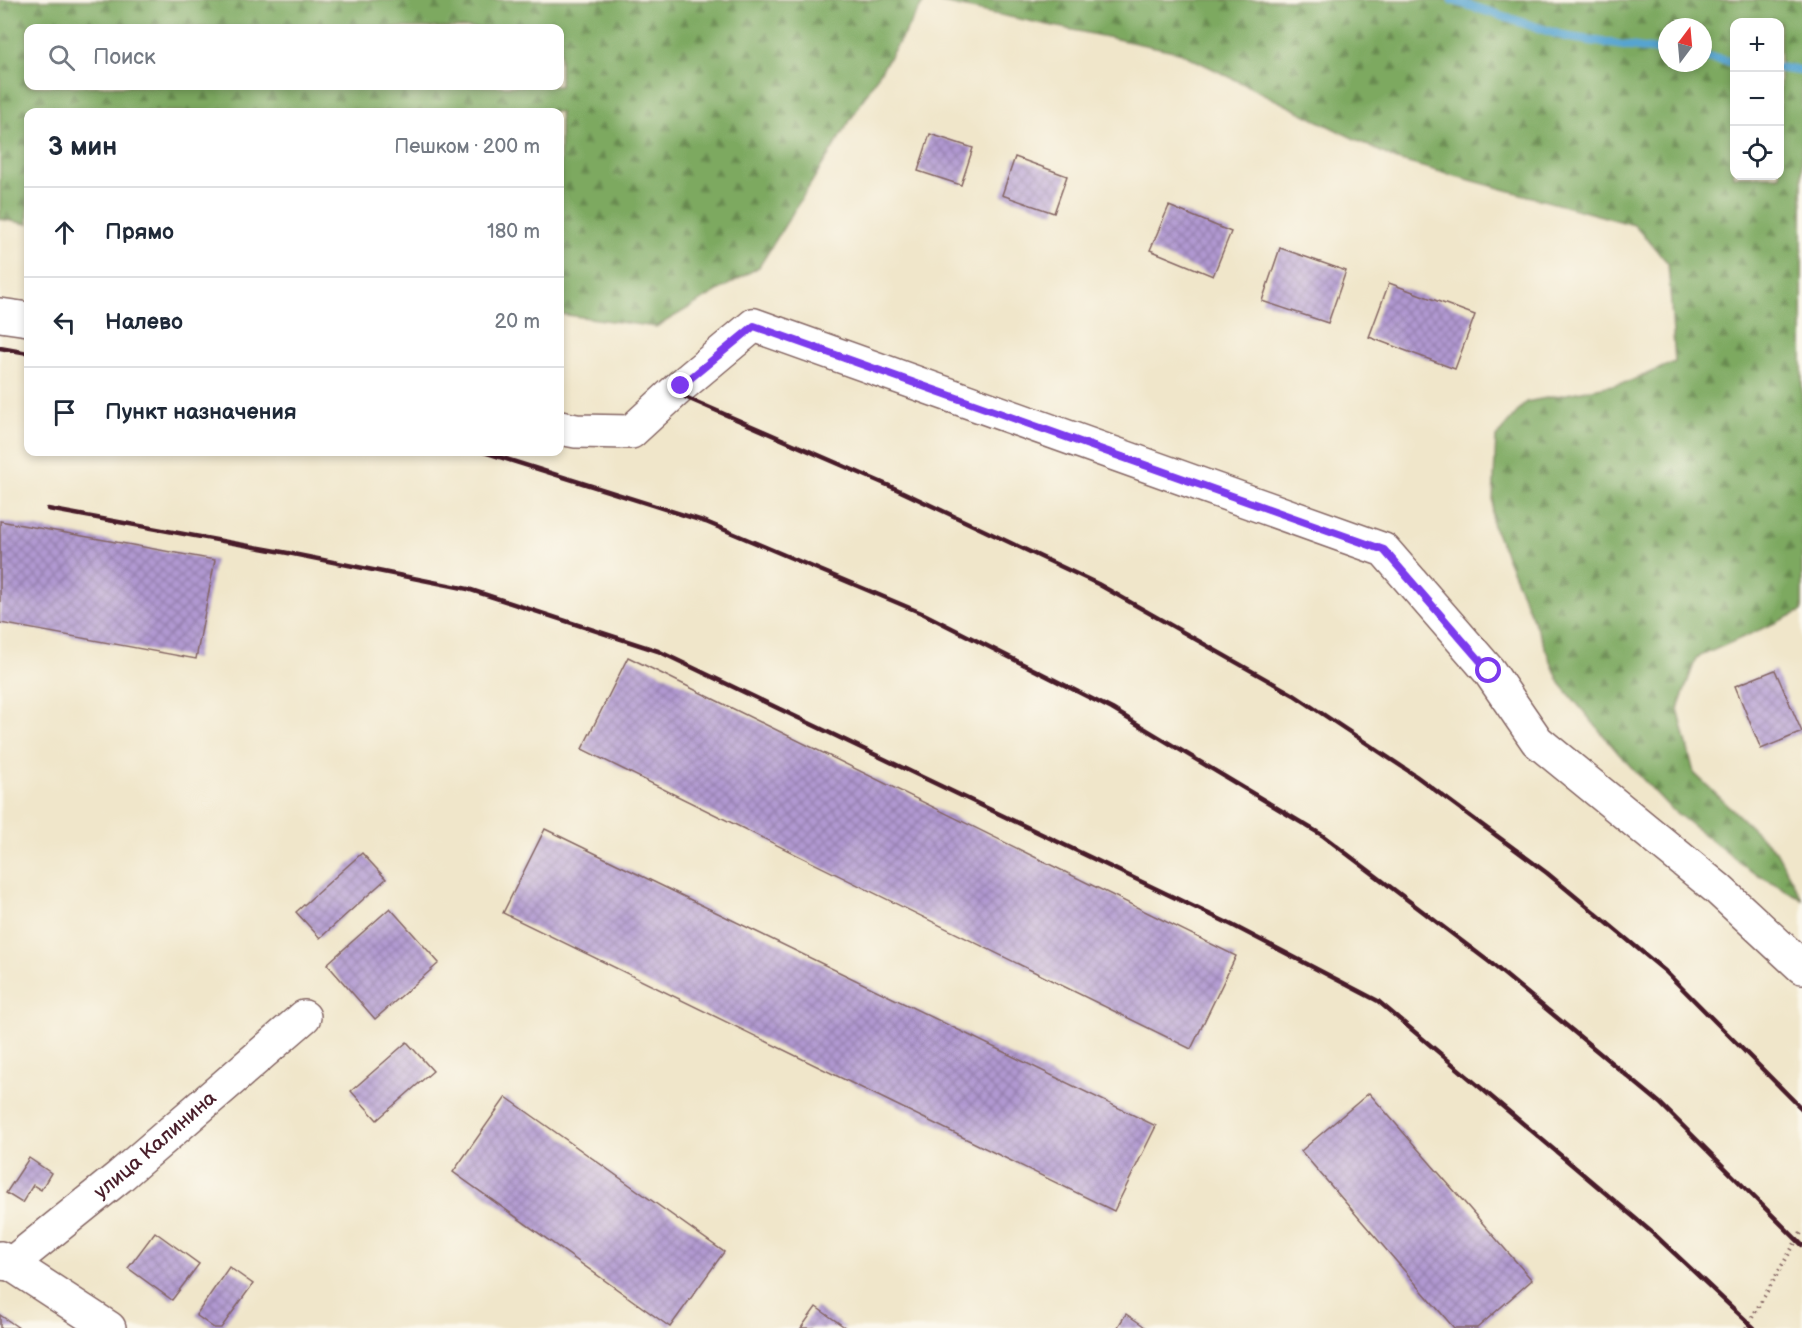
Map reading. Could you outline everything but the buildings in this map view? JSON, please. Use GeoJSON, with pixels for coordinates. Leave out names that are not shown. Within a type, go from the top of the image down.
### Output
{"type":"FeatureCollection","features":[{"type":"Feature","properties":{"kind":"street"},"geometry":{"type":"LineString","coordinates":[[0,315],[24,318]]}},
{"type":"Feature","properties":{"kind":"street"},"geometry":{"type":"LineString","coordinates":[[564,429],[631,432],[681,386],[754,326],[1384,550],[1489,671],[1537,741],[1718,889],[1802,967]]}},
{"type":"Feature","properties":{"kind":"street","name":"улица Калинина"},"geometry":{"type":"LineString","coordinates":[[4,1262],[119,1177],[304,1017]]}},
{"type":"Feature","properties":{"kind":"street"},"geometry":{"type":"LineString","coordinates":[[4,1262],[109,1328]]}},
{"type":"Feature","properties":{"kind":"path"},"geometry":{"type":"LineString","coordinates":[[1746,1328],[1802,1230]]}},
{"type":"Feature","properties":{"kind":"green space"},"geometry":{"type":"Polygon","coordinates":[[[0,0],[925,0],[759,267],[656,327],[564,315],[564,108],[24,108],[24,223],[0,219],[0,0]]]}},
{"type":"Feature","properties":{"kind":"green space"},"geometry":{"type":"Polygon","coordinates":[[[928,0],[1802,0],[1802,611],[1696,658],[1678,709],[1694,773],[1776,851],[1802,899],[1748,869],[1670,808],[1619,754],[1560,683],[1492,523],[1496,437],[1526,402],[1628,382],[1675,362],[1668,263],[1634,225],[1397,160],[1179,52],[928,0]]]}},
{"type":"Feature","properties":{"kind":"waterway"},"geometry":{"type":"LineString","coordinates":[[1452,0],[1567,37],[1658,51]]}},
{"type":"Feature","properties":{"kind":"waterway"},"geometry":{"type":"LineString","coordinates":[[1712,58],[1730,61]]}},
{"type":"Feature","properties":{"kind":"waterway"},"geometry":{"type":"LineString","coordinates":[[1784,69],[1802,71]]}},
{"type":"Feature","properties":{"kind":"railway"},"geometry":{"type":"LineString","coordinates":[[0,348],[24,352]]}},
{"type":"Feature","properties":{"kind":"railway"},"geometry":{"type":"LineString","coordinates":[[685,397],[892,487],[1098,584],[1294,695],[1416,776],[1547,873],[1665,971],[1802,1109]]}},
{"type":"Feature","properties":{"kind":"railway"},"geometry":{"type":"LineString","coordinates":[[497,456],[706,522],[924,614],[1112,709],[1322,835],[1492,964],[1660,1103],[1802,1245]]}},
{"type":"Feature","properties":{"kind":"railway"},"geometry":{"type":"LineString","coordinates":[[48,509],[468,589],[658,651],[1232,925],[1378,1001],[1655,1235],[1754,1328]]}},
{"type":"Feature","properties":{"kind":"route"},"geometry":{"type":"LineString","coordinates":[[681,386],[754,326],[1018,418],[1384,550],[1489,671]]}}]}
